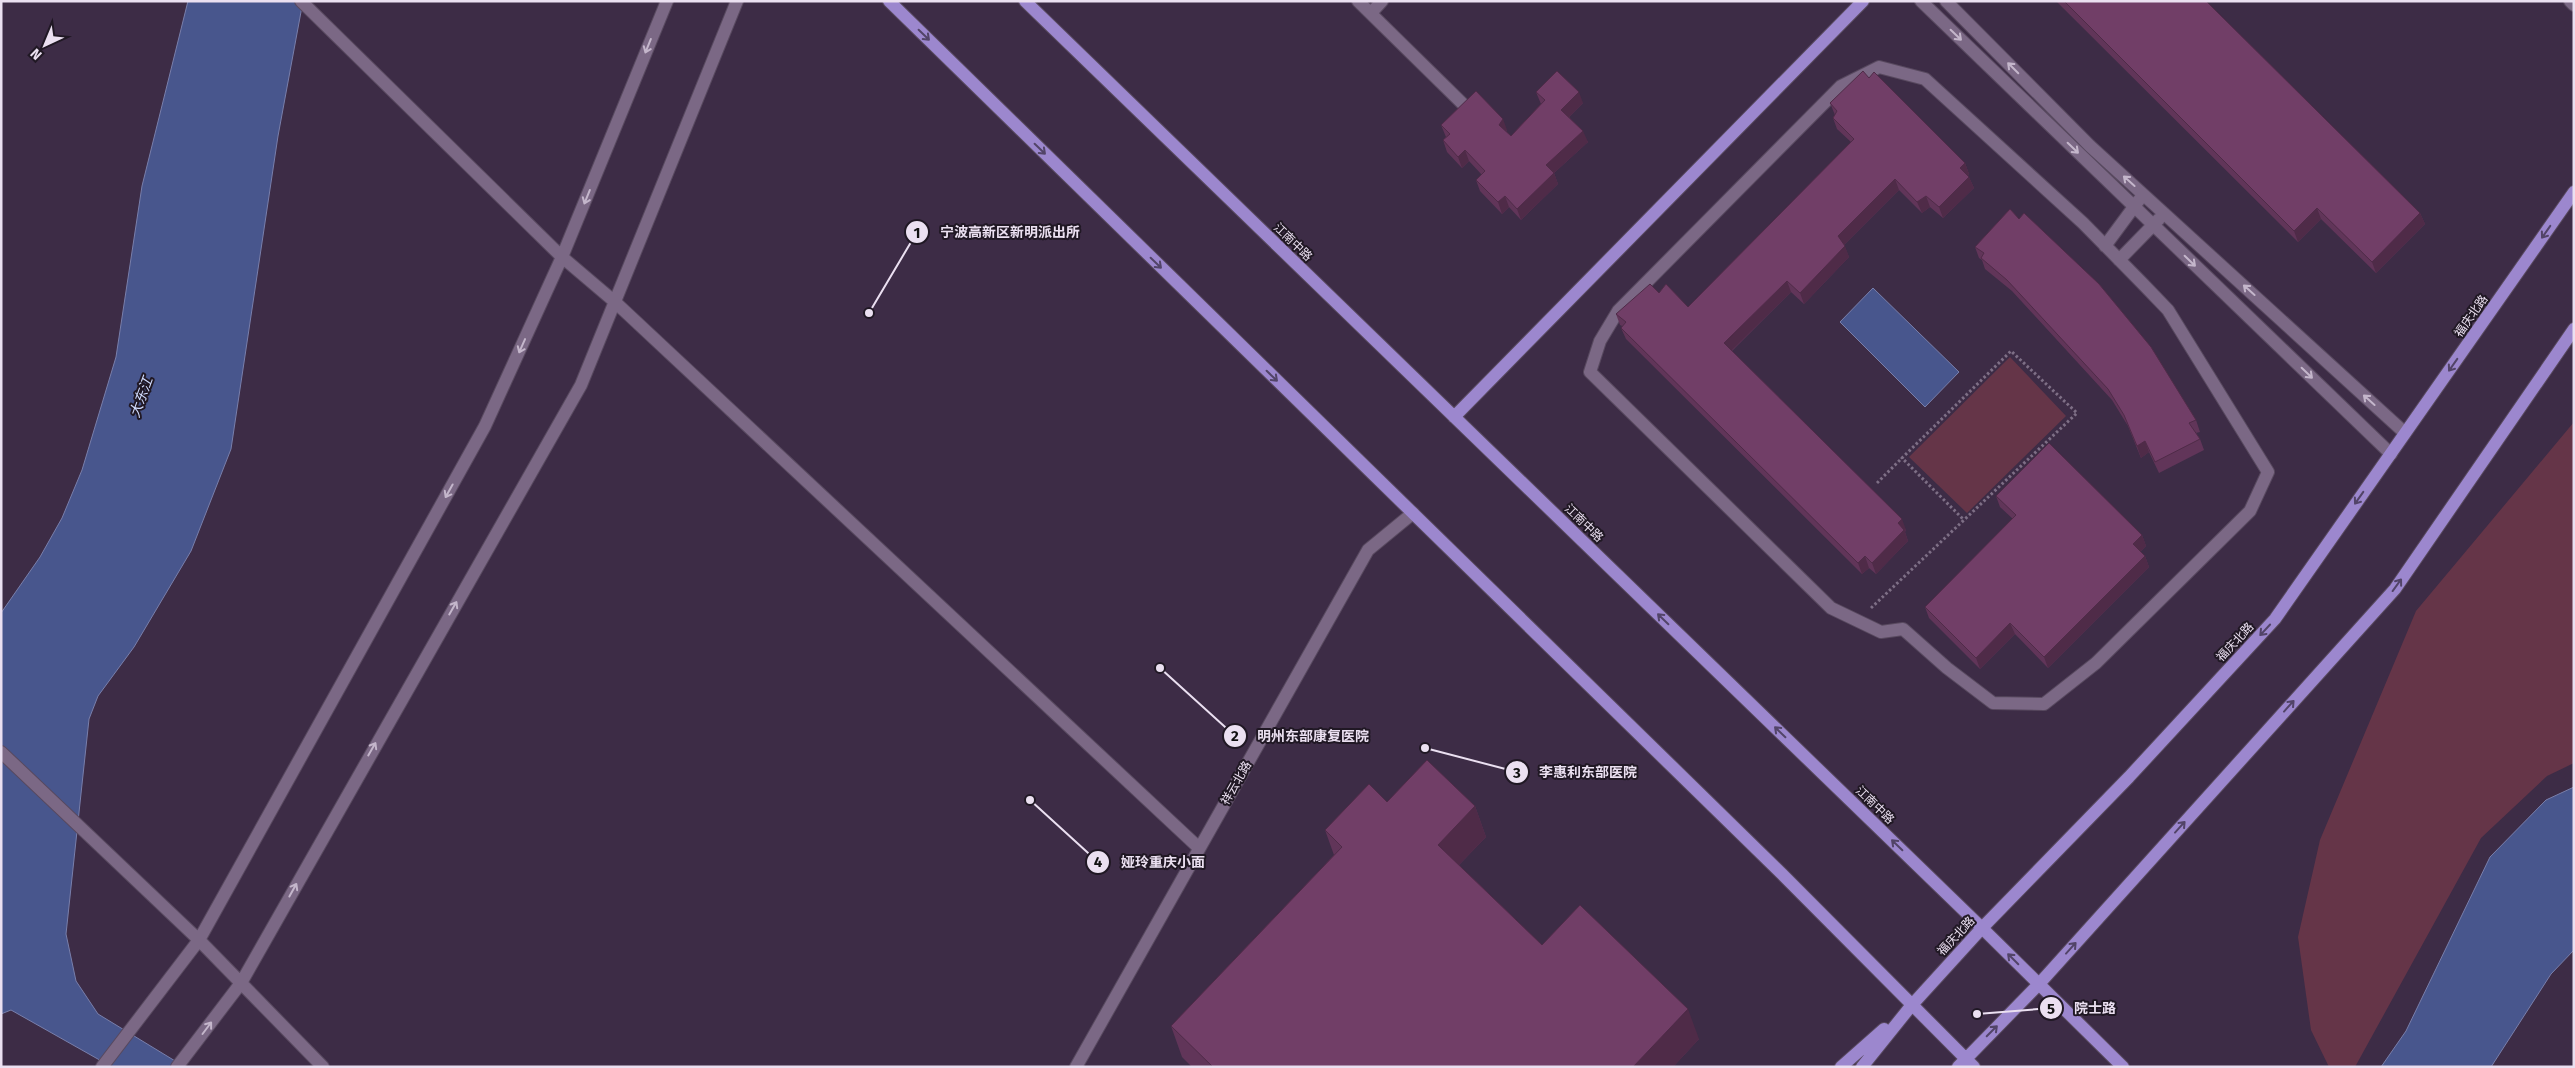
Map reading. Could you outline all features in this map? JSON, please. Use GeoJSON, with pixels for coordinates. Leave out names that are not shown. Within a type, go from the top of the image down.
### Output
{"type":"FeatureCollection","features":[{"type":"Feature","properties":{"kind":"main road"},"geometry":{"type":"LineString","coordinates":[[889,1],[1782,874],[1911,1006],[1965,1065],[2395,589],[2574,329]]}},
{"type":"Feature","properties":{"kind":"main road","name":"江南中路"},"geometry":{"type":"LineString","coordinates":[[1025,1],[1982,928],[2122,1067]]}},
{"type":"Feature","properties":{"kind":"main road"},"geometry":{"type":"LineString","coordinates":[[1454,417],[1863,1]]}},
{"type":"Feature","properties":{"kind":"main road","name":"福庆北路"},"geometry":{"type":"LineString","coordinates":[[1862,1067],[1911,1006],[1982,928],[2129,777],[2275,619],[2574,192]]}},
{"type":"Feature","properties":{"kind":"main road"},"geometry":{"type":"LineString","coordinates":[[1841,1067],[1911,1006]]}},
{"type":"Feature","properties":{"kind":"street"},"geometry":{"type":"LineString","coordinates":[[102,1067],[199,940],[485,426],[562,257],[667,1]]}},
{"type":"Feature","properties":{"kind":"street"},"geometry":{"type":"LineString","coordinates":[[177,1067],[241,984],[581,385],[737,1]]}},
{"type":"Feature","properties":{"kind":"street"},"geometry":{"type":"LineString","coordinates":[[1358,1],[1471,112]]}},
{"type":"Feature","properties":{"kind":"street"},"geometry":{"type":"LineString","coordinates":[[1371,13],[1382,1]]}},
{"type":"Feature","properties":{"kind":"street"},"geometry":{"type":"LineString","coordinates":[[1921,1],[2391,454]]}},
{"type":"Feature","properties":{"kind":"street"},"geometry":{"type":"LineString","coordinates":[[1946,1],[2090,146],[2405,433]]}},
{"type":"Feature","properties":{"kind":"street"},"geometry":{"type":"LineString","coordinates":[[2570,1],[2574,5]]}},
{"type":"Feature","properties":{"kind":"street"},"geometry":{"type":"LineString","coordinates":[[305,5],[562,257],[615,302],[1199,848]]}},
{"type":"Feature","properties":{"kind":"street"},"geometry":{"type":"LineString","coordinates":[[1879,68],[1925,79],[2083,223],[2119,260],[2168,310],[2268,472],[2250,511],[2096,663],[2044,704],[1993,702],[1947,668],[1903,629],[1881,632],[1831,608],[1590,372],[1600,341],[1618,311],[1841,86],[1879,68]]}},
{"type":"Feature","properties":{"kind":"street"},"geometry":{"type":"LineString","coordinates":[[2105,246],[2143,194]]}},
{"type":"Feature","properties":{"kind":"street"},"geometry":{"type":"LineString","coordinates":[[2119,260],[2165,214]]}},
{"type":"Feature","properties":{"kind":"street","name":"祥云北路"},"geometry":{"type":"LineString","coordinates":[[1076,1067],[1368,550],[1412,513]]}},
{"type":"Feature","properties":{"kind":"street"},"geometry":{"type":"LineString","coordinates":[[1,752],[199,940],[323,1067]]}},
{"type":"Feature","properties":{"kind":"path"},"geometry":{"type":"LineString","coordinates":[[1858,621],[2076,414],[2010,351],[1877,483]]}},
{"type":"Feature","properties":{"kind":"path"},"geometry":{"type":"LineString","coordinates":[[1902,458],[1964,520]]}},
{"type":"Feature","properties":{"kind":"shaded area"},"geometry":{"type":"Polygon","coordinates":[[[2010,357],[2066,416],[1967,513],[1909,457],[2010,357]]]}},
{"type":"Feature","properties":{"kind":"shaded area"},"geometry":{"type":"Polygon","coordinates":[[[2574,422],[2574,763],[2547,776],[2481,838],[2355,1067],[2329,1067],[2311,1030],[2298,937],[2320,840],[2416,611],[2574,422]]]}},
{"type":"Feature","properties":{"kind":"water","name":"大东江"},"geometry":{"type":"Polygon","coordinates":[[[188,1],[303,1],[278,136],[231,449],[191,551],[134,647],[98,696],[89,719],[66,934],[76,981],[98,1014],[185,1067],[112,1067],[11,1010],[1,1014],[1,613],[40,557],[62,518],[82,470],[116,357],[142,186],[188,1]]]}},
{"type":"Feature","properties":{"kind":"water"},"geometry":{"type":"Polygon","coordinates":[[[1873,288],[1959,372],[1925,407],[1840,322],[1873,288]]]}},
{"type":"Feature","properties":{"kind":"water"},"geometry":{"type":"Polygon","coordinates":[[[2574,787],[2574,950],[2551,974],[2491,1067],[2381,1067],[2406,1031],[2490,857],[2546,800],[2574,787]]]}},
{"type":"Feature","properties":{"kind":"building"},"geometry":{"type":"Polygon","coordinates":[[[2064,1],[2206,1],[2420,213],[2372,262],[2317,208],[2294,231],[2064,1]]]}},
{"type":"Feature","properties":{"kind":"building"},"geometry":{"type":"Polygon","coordinates":[[[1557,71],[1579,92],[1561,110],[1583,131],[1546,165],[1554,173],[1517,209],[1505,196],[1498,202],[1476,180],[1485,171],[1465,150],[1458,157],[1443,140],[1450,134],[1441,125],[1476,91],[1503,119],[1499,125],[1511,136],[1545,100],[1536,92],[1557,71]]]}},
{"type":"Feature","properties":{"kind":"building"},"geometry":{"type":"Polygon","coordinates":[[[1863,71],[1869,78],[1874,72],[1965,163],[1960,168],[1969,177],[1939,207],[1926,196],[1917,202],[1895,179],[1838,236],[1845,246],[1800,293],[1787,281],[1724,343],[1902,519],[1898,523],[1904,530],[1872,563],[1865,556],[1858,563],[1621,328],[1626,322],[1616,314],[1650,284],[1659,293],[1666,284],[1688,307],[1854,139],[1833,118],[1837,111],[1830,103],[1863,71]]]}},
{"type":"Feature","properties":{"kind":"building"},"geometry":{"type":"Polygon","coordinates":[[[2010,209],[2019,219],[2024,213],[2099,284],[2151,347],[2196,420],[2189,423],[2200,439],[2155,462],[2145,441],[2137,446],[2124,415],[2108,389],[2007,280],[1981,258],[1984,253],[1975,247],[2010,209]]]}},
{"type":"Feature","properties":{"kind":"building"},"geometry":{"type":"Polygon","coordinates":[[[2049,443],[2142,535],[2133,544],[2145,556],[2044,657],[2010,623],[1976,658],[1925,607],[2016,515],[1996,496],[2049,443]]]}},
{"type":"Feature","properties":{"kind":"building"},"geometry":{"type":"Polygon","coordinates":[[[1427,760],[1475,806],[1438,845],[1542,945],[1580,905],[1688,1009],[1633,1067],[1213,1067],[1171,1026],[1342,847],[1325,830],[1369,784],[1387,802],[1427,760]]]}},
{"type":"Feature","properties":{"kind":"place","name":"宁波高新区新明派出所"},"geometry":{"type":"Point","coordinates":[869,313]}},
{"type":"Feature","properties":{"kind":"place","name":"明州东部康复医院"},"geometry":{"type":"Point","coordinates":[1160,668]}},
{"type":"Feature","properties":{"kind":"place","name":"李惠利东部医院"},"geometry":{"type":"Point","coordinates":[1425,748]}},
{"type":"Feature","properties":{"kind":"place","name":"娅玲重庆小面"},"geometry":{"type":"Point","coordinates":[1030,800]}},
{"type":"Feature","properties":{"kind":"place","name":"院士路"},"geometry":{"type":"Point","coordinates":[1977,1014]}}]}
